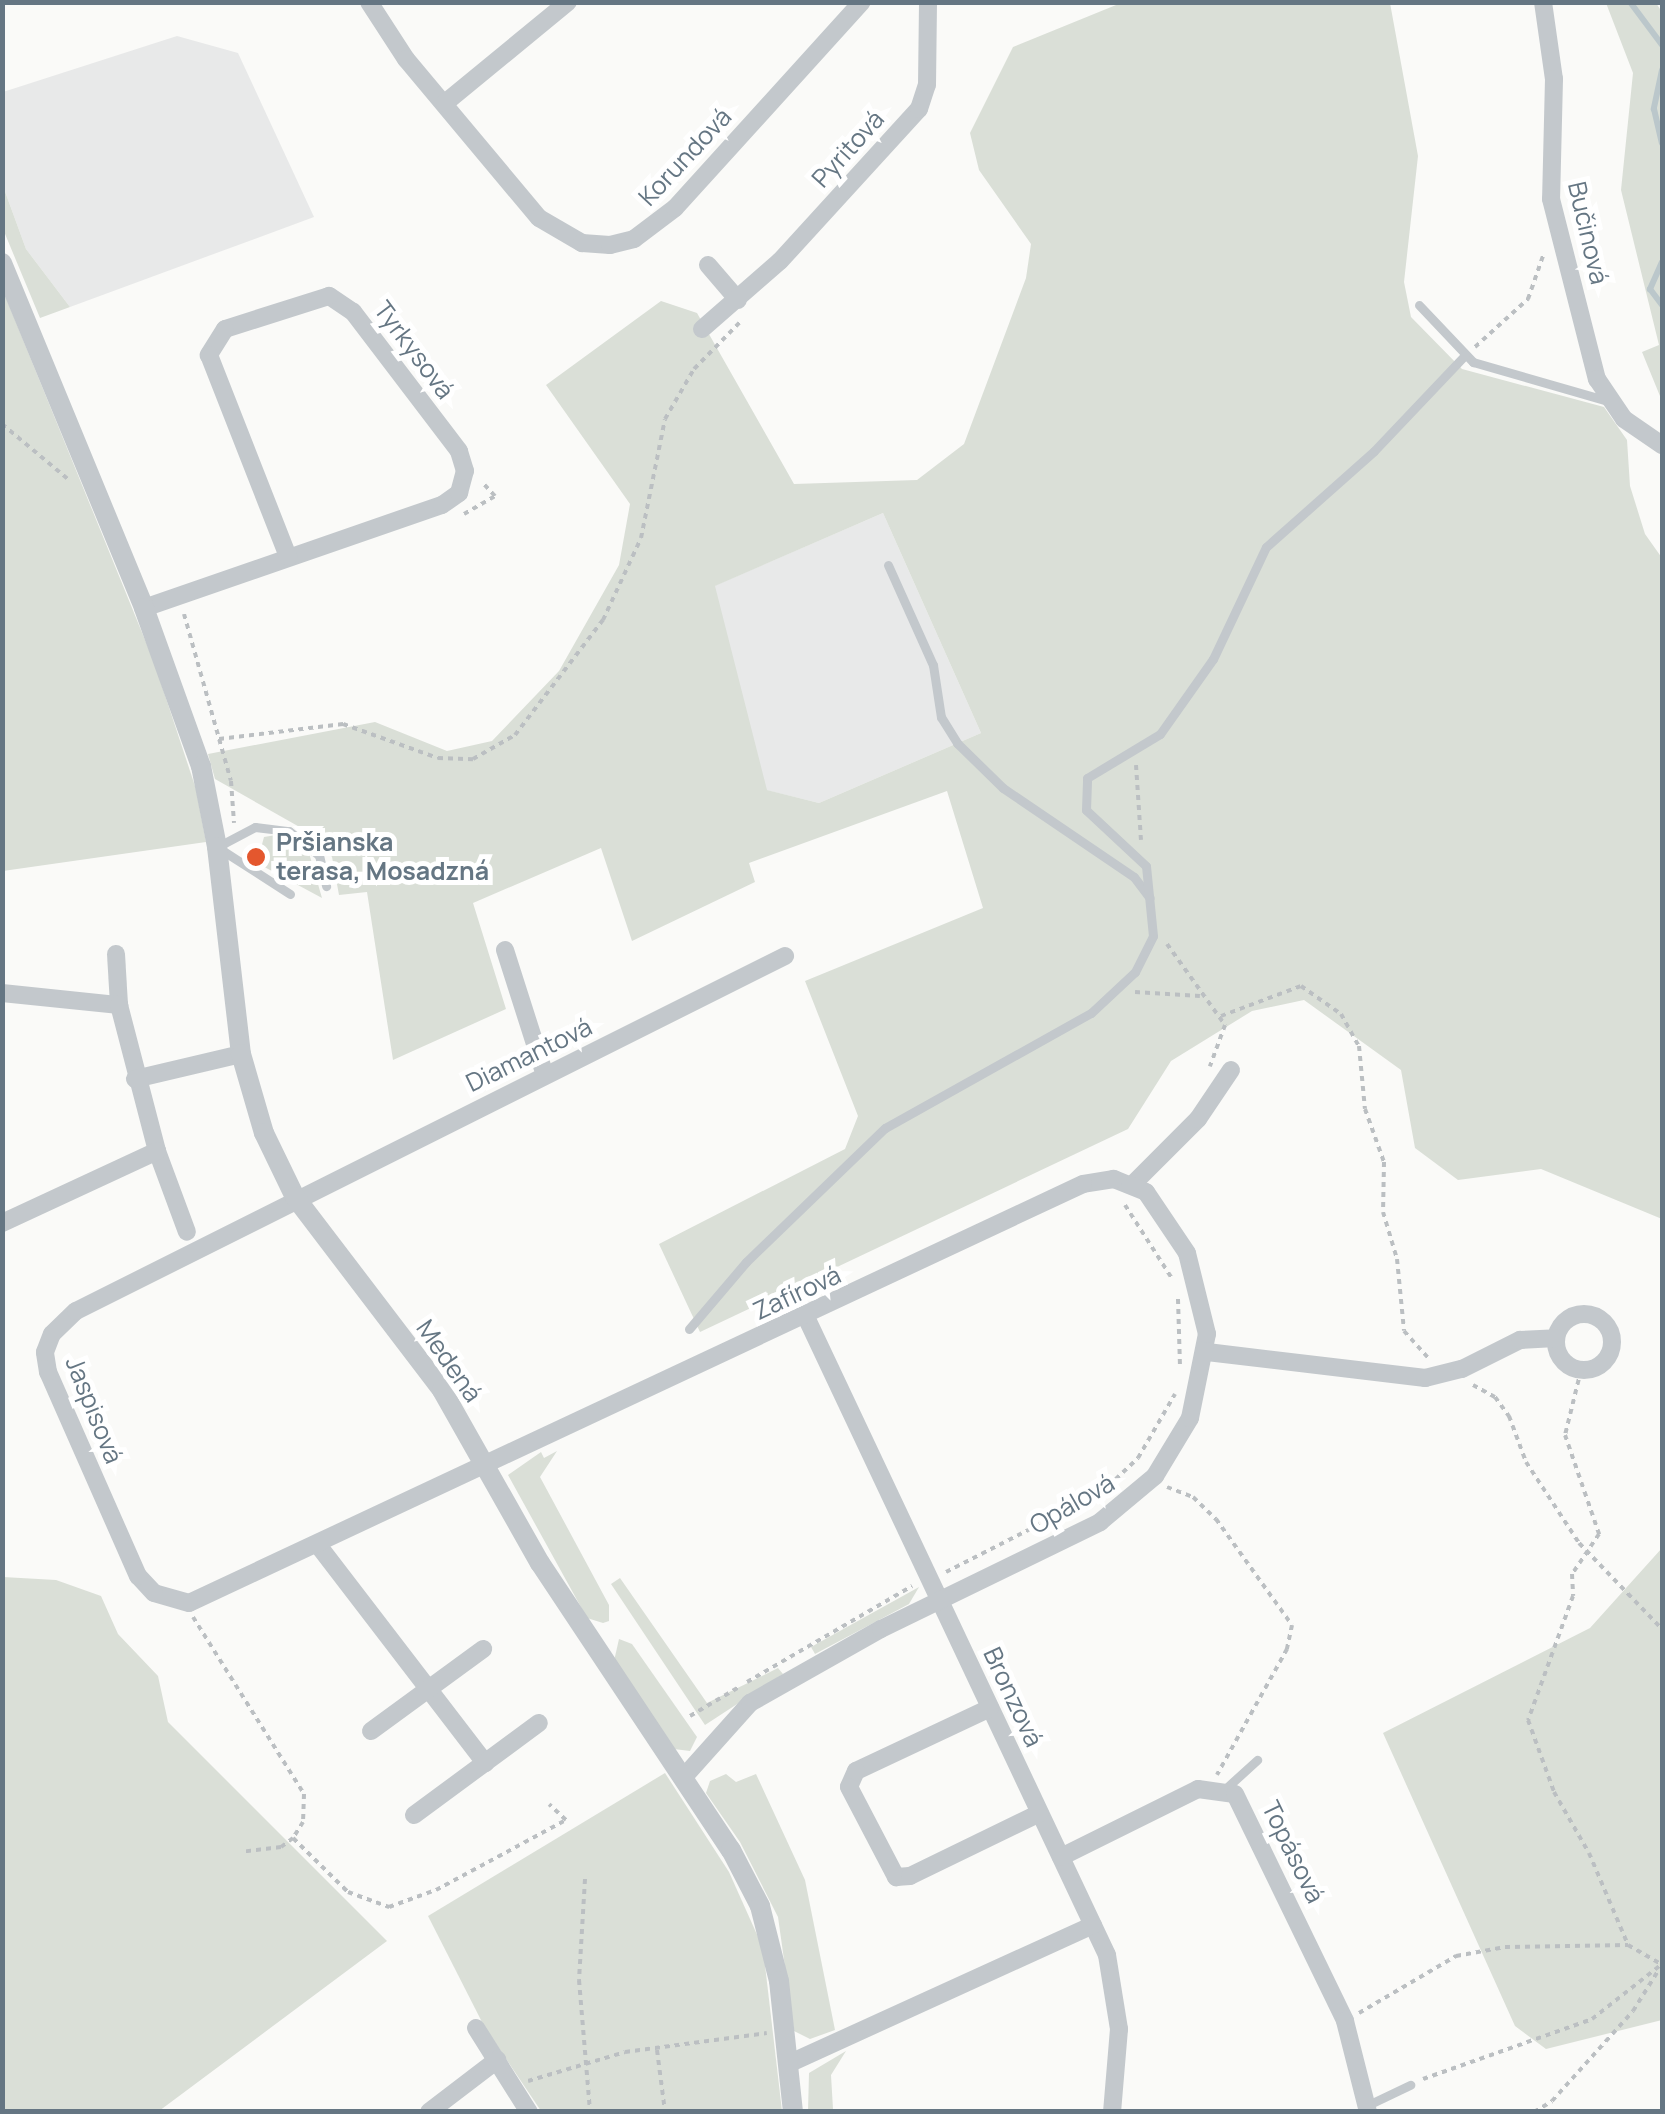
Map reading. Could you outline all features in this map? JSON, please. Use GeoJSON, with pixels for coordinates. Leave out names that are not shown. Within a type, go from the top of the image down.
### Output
{"type":"FeatureCollection","features":[{"type":"Feature","properties":{"kind":"street","name":"Korundová"},"geometry":{"type":"LineString","coordinates":[[369,2],[445,103],[540,218],[582,243],[610,245],[634,239],[675,208],[862,2]]}},
{"type":"Feature","properties":{"kind":"street"},"geometry":{"type":"LineString","coordinates":[[445,103],[568,2]]}},
{"type":"Feature","properties":{"kind":"street","name":"Pyritová"},"geometry":{"type":"LineString","coordinates":[[702,329],[743,304],[919,108],[927,86],[928,2]]}},
{"type":"Feature","properties":{"kind":"street","name":"Bučinová"},"geometry":{"type":"LineString","coordinates":[[1542,2],[1554,78],[1552,199],[1608,400]]}},
{"type":"Feature","properties":{"kind":"street","name":"Medená"},"geometry":{"type":"LineString","coordinates":[[2,263],[144,608],[201,766],[217,847],[241,1054],[264,1134],[296,1197],[442,1390],[540,1563],[684,1778],[760,1906],[784,2032],[793,2112]]}},
{"type":"Feature","properties":{"kind":"street"},"geometry":{"type":"LineString","coordinates":[[708,265],[743,304]]}},
{"type":"Feature","properties":{"kind":"street","name":"Tyrkysová"},"geometry":{"type":"LineString","coordinates":[[288,557],[210,364],[211,345],[226,329],[320,296],[338,298],[459,451],[465,471]]}},
{"type":"Feature","properties":{"kind":"street"},"geometry":{"type":"LineString","coordinates":[[1608,400],[1633,428],[1662,445]]}},
{"type":"Feature","properties":{"kind":"street"},"geometry":{"type":"LineString","coordinates":[[144,608],[442,505],[459,493],[465,471]]}},
{"type":"Feature","properties":{"kind":"street"},"geometry":{"type":"LineString","coordinates":[[505,950],[544,1075]]}},
{"type":"Feature","properties":{"kind":"street"},"geometry":{"type":"LineString","coordinates":[[116,954],[119,1005],[136,1079],[187,1232]]}},
{"type":"Feature","properties":{"kind":"street","name":"Diamantová"},"geometry":{"type":"LineString","coordinates":[[296,1197],[784,956]]}},
{"type":"Feature","properties":{"kind":"street"},"geometry":{"type":"LineString","coordinates":[[2,993],[119,1005]]}},
{"type":"Feature","properties":{"kind":"street"},"geometry":{"type":"LineString","coordinates":[[136,1079],[241,1054]]}},
{"type":"Feature","properties":{"kind":"street"},"geometry":{"type":"LineString","coordinates":[[1133,1184],[1198,1120],[1231,1070]]}},
{"type":"Feature","properties":{"kind":"street"},"geometry":{"type":"LineString","coordinates":[[2,1223],[157,1150]]}},
{"type":"Feature","properties":{"kind":"street","name":"Zafírová"},"geometry":{"type":"LineString","coordinates":[[486,1467],[1083,1184],[1133,1184]]}},
{"type":"Feature","properties":{"kind":"street","name":"Opálová"},"geometry":{"type":"LineString","coordinates":[[684,1778],[750,1703],[940,1599],[1100,1522],[1148,1483],[1190,1418],[1207,1352],[1200,1290],[1188,1253],[1158,1203],[1133,1184]]}},
{"type":"Feature","properties":{"kind":"street","name":"Jaspisová"},"geometry":{"type":"LineString","coordinates":[[189,1603],[154,1592],[138,1576],[48,1372],[45,1352],[52,1334],[76,1311],[296,1197]]}},
{"type":"Feature","properties":{"kind":"street"},"geometry":{"type":"LineString","coordinates":[[1582,1313],[1607,1325],[1610,1353],[1598,1366],[1581,1370],[1559,1356],[1556,1338],[1564,1321],[1582,1313]]}},
{"type":"Feature","properties":{"kind":"street","name":"Bronzová"},"geometry":{"type":"LineString","coordinates":[[806,1316],[1092,1924],[1116,1991],[1112,2112]]}},
{"type":"Feature","properties":{"kind":"street"},"geometry":{"type":"LineString","coordinates":[[1207,1352],[1406,1377],[1442,1375],[1520,1340],[1556,1338]]}},
{"type":"Feature","properties":{"kind":"street"},"geometry":{"type":"LineString","coordinates":[[189,1603],[486,1467]]}},
{"type":"Feature","properties":{"kind":"street"},"geometry":{"type":"LineString","coordinates":[[318,1545],[484,1763]]}},
{"type":"Feature","properties":{"kind":"street"},"geometry":{"type":"LineString","coordinates":[[371,1731],[483,1649]]}},
{"type":"Feature","properties":{"kind":"street"},"geometry":{"type":"LineString","coordinates":[[990,1708],[856,1771],[849,1787],[896,1877],[1040,1813]]}},
{"type":"Feature","properties":{"kind":"street"},"geometry":{"type":"LineString","coordinates":[[414,1815],[539,1723]]}},
{"type":"Feature","properties":{"kind":"street"},"geometry":{"type":"LineString","coordinates":[[1061,1857],[1218,1789]]}},
{"type":"Feature","properties":{"kind":"street","name":"Topásová"},"geometry":{"type":"LineString","coordinates":[[1218,1789],[1244,1806],[1345,2021],[1368,2108]]}},
{"type":"Feature","properties":{"kind":"street"},"geometry":{"type":"LineString","coordinates":[[788,2064],[1092,1924]]}},
{"type":"Feature","properties":{"kind":"street"},"geometry":{"type":"LineString","coordinates":[[476,2028],[529,2112]]}},
{"type":"Feature","properties":{"kind":"street"},"geometry":{"type":"LineString","coordinates":[[428,2112],[497,2060]]}},
{"type":"Feature","properties":{"kind":"lane"},"geometry":{"type":"LineString","coordinates":[[1419,305],[1465,355],[1608,400]]}},
{"type":"Feature","properties":{"kind":"lane"},"geometry":{"type":"LineString","coordinates":[[689,1329],[746,1262],[885,1128],[1091,1014],[1117,992],[1146,953],[1154,917],[1146,866],[1086,810],[1082,793],[1096,766],[1136,750],[1160,734],[1213,659],[1266,547],[1362,462],[1465,355]]}},
{"type":"Feature","properties":{"kind":"lane"},"geometry":{"type":"LineString","coordinates":[[888,565],[933,665],[941,717],[957,743],[1003,788],[1134,877],[1150,898]]}},
{"type":"Feature","properties":{"kind":"lane"},"geometry":{"type":"LineString","coordinates":[[290,894],[217,847],[234,833],[273,827],[302,838],[319,855],[326,886]]}},
{"type":"Feature","properties":{"kind":"lane"},"geometry":{"type":"LineString","coordinates":[[1218,1789],[1257,1760]]}},
{"type":"Feature","properties":{"kind":"lane"},"geometry":{"type":"LineString","coordinates":[[1368,2108],[1410,2084]]}},
{"type":"Feature","properties":{"kind":"path"},"geometry":{"type":"LineString","coordinates":[[1465,355],[1528,300],[1545,248]]}},
{"type":"Feature","properties":{"kind":"path"},"geometry":{"type":"LineString","coordinates":[[219,739],[343,724],[438,758],[473,759],[515,736],[603,620],[642,538],[665,419],[694,369],[732,334],[743,304]]}},
{"type":"Feature","properties":{"kind":"path"},"geometry":{"type":"LineString","coordinates":[[2,424],[98,497]]}},
{"type":"Feature","properties":{"kind":"path"},"geometry":{"type":"LineString","coordinates":[[460,515],[495,496],[465,471]]}},
{"type":"Feature","properties":{"kind":"path"},"geometry":{"type":"LineString","coordinates":[[191,606],[184,619],[219,739],[234,833]]}},
{"type":"Feature","properties":{"kind":"path"},"geometry":{"type":"LineString","coordinates":[[1136,750],[1138,826],[1146,866]]}},
{"type":"Feature","properties":{"kind":"path"},"geometry":{"type":"LineString","coordinates":[[1154,917],[1200,996],[1221,1016],[1224,1034],[1210,1068]]}},
{"type":"Feature","properties":{"kind":"path"},"geometry":{"type":"LineString","coordinates":[[1221,1016],[1301,986],[1341,1014],[1360,1046],[1365,1108],[1384,1162],[1384,1212],[1397,1259],[1404,1331],[1442,1375],[1495,1397],[1549,1502],[1591,1555],[1662,1628]]}},
{"type":"Feature","properties":{"kind":"path"},"geometry":{"type":"LineString","coordinates":[[1117,992],[1200,996]]}},
{"type":"Feature","properties":{"kind":"path"},"geometry":{"type":"LineString","coordinates":[[946,1572],[1101,1493],[1138,1458],[1167,1413],[1182,1337],[1174,1281],[1154,1241],[1115,1196]]}},
{"type":"Feature","properties":{"kind":"path"},"geometry":{"type":"LineString","coordinates":[[1581,1370],[1565,1434],[1598,1516],[1591,1555],[1572,1574],[1573,1596],[1528,1720],[1554,1792],[1590,1852],[1628,1945]]}},
{"type":"Feature","properties":{"kind":"path"},"geometry":{"type":"LineString","coordinates":[[1148,1483],[1192,1497],[1216,1519],[1292,1625],[1287,1650],[1218,1789]]}},
{"type":"Feature","properties":{"kind":"path"},"geometry":{"type":"LineString","coordinates":[[690,1716],[916,1584]]}},
{"type":"Feature","properties":{"kind":"path"},"geometry":{"type":"LineString","coordinates":[[189,1603],[202,1635],[304,1794],[303,1822],[293,1838],[281,1848],[243,1852]]}},
{"type":"Feature","properties":{"kind":"path"},"geometry":{"type":"LineString","coordinates":[[293,1838],[348,1892],[389,1907],[436,1890],[566,1820],[549,1804]]}},
{"type":"Feature","properties":{"kind":"path"},"geometry":{"type":"LineString","coordinates":[[586,1879],[583,2063],[590,2112]]}},
{"type":"Feature","properties":{"kind":"path"},"geometry":{"type":"LineString","coordinates":[[1662,1897],[1662,1904]]}},
{"type":"Feature","properties":{"kind":"path"},"geometry":{"type":"LineString","coordinates":[[1345,2021],[1456,1956],[1505,1947],[1628,1945],[1662,1964]]}},
{"type":"Feature","properties":{"kind":"path"},"geometry":{"type":"LineString","coordinates":[[1410,2084],[1592,2019],[1662,1964]]}},
{"type":"Feature","properties":{"kind":"path"},"geometry":{"type":"LineString","coordinates":[[1534,2112],[1552,2101],[1633,2011],[1662,1964]]}},
{"type":"Feature","properties":{"kind":"path"},"geometry":{"type":"LineString","coordinates":[[515,2087],[583,2063],[784,2032]]}},
{"type":"Feature","properties":{"kind":"path"},"geometry":{"type":"LineString","coordinates":[[657,2050],[666,2112]]}},
{"type":"Feature","properties":{"kind":"shaded area"},"geometry":{"type":"Polygon","coordinates":[[[1121,3],[1390,3],[1418,156],[1404,282],[1411,317],[1462,369],[1604,407],[1627,440],[1630,486],[1645,534],[1662,558],[1662,1219],[1541,1169],[1458,1180],[1415,1148],[1401,1070],[1304,1000],[1252,1011],[1171,1061],[1128,1129],[700,1332],[659,1244],[845,1149],[858,1116],[805,981],[983,908],[947,791],[749,863],[755,882],[632,941],[601,848],[473,903],[506,1009],[393,1060],[367,892],[339,895],[332,857],[319,838],[215,779],[208,754],[375,722],[447,751],[492,741],[559,671],[619,565],[630,504],[546,385],[661,301],[697,313],[794,484],[917,480],[964,444],[1026,278],[1031,244],[979,170],[970,133],[1013,47],[1121,3]],[[883,513],[715,586],[767,790],[819,803],[981,733],[883,513]]]}},
{"type":"Feature","properties":{"kind":"shaded area"},"geometry":{"type":"Polygon","coordinates":[[[1606,3],[1656,3],[1662,12],[1662,401],[1642,352],[1659,345],[1621,190],[1633,73],[1606,3]]]}},
{"type":"Feature","properties":{"kind":"shaded area"},"geometry":{"type":"Polygon","coordinates":[[[177,36],[238,53],[314,217],[70,307],[26,249],[3,186],[3,92],[177,36]]]}},
{"type":"Feature","properties":{"kind":"shaded area"},"geometry":{"type":"Polygon","coordinates":[[[3,186],[26,249],[70,307],[40,318],[3,229],[3,186]]]}},
{"type":"Feature","properties":{"kind":"shaded area"},"geometry":{"type":"Polygon","coordinates":[[[2,288],[154,662],[196,789],[206,842],[3,871],[2,288]]]}},
{"type":"Feature","properties":{"kind":"shaded area"},"geometry":{"type":"Polygon","coordinates":[[[883,513],[981,733],[819,803],[766,790],[714,586],[883,513]]]}},
{"type":"Feature","properties":{"kind":"shaded area"},"geometry":{"type":"Polygon","coordinates":[[[276,835],[309,853],[322,898],[257,863],[264,837],[276,835]]]}},
{"type":"Feature","properties":{"kind":"shaded area"},"geometry":{"type":"Polygon","coordinates":[[[557,1451],[540,1477],[609,1605],[609,1621],[603,1623],[587,1618],[508,1475],[541,1452],[544,1458],[557,1451]]]}},
{"type":"Feature","properties":{"kind":"shaded area"},"geometry":{"type":"Polygon","coordinates":[[[1662,1548],[1662,2020],[1546,2049],[1515,2026],[1383,1733],[1590,1628],[1662,1548]]]}},
{"type":"Feature","properties":{"kind":"shaded area"},"geometry":{"type":"Polygon","coordinates":[[[3,1577],[56,1580],[101,1596],[118,1634],[158,1676],[168,1722],[387,1941],[159,2111],[3,2111],[3,1577]]]}},
{"type":"Feature","properties":{"kind":"shaded area"},"geometry":{"type":"Polygon","coordinates":[[[620,1578],[707,1703],[778,1668],[783,1674],[705,1725],[611,1584],[620,1578]]]}},
{"type":"Feature","properties":{"kind":"shaded area"},"geometry":{"type":"Polygon","coordinates":[[[919,1587],[909,1604],[815,1654],[811,1647],[919,1587]]]}},
{"type":"Feature","properties":{"kind":"shaded area"},"geometry":{"type":"Polygon","coordinates":[[[619,1639],[632,1644],[697,1737],[690,1751],[674,1749],[614,1661],[619,1639]]]}},
{"type":"Feature","properties":{"kind":"shaded area"},"geometry":{"type":"Polygon","coordinates":[[[665,1773],[729,1872],[763,1948],[782,2111],[541,2111],[484,2026],[428,1916],[665,1773]]]}},
{"type":"Feature","properties":{"kind":"shaded area"},"geometry":{"type":"Polygon","coordinates":[[[726,1774],[736,1782],[756,1774],[805,1880],[835,2030],[810,2039],[794,2031],[778,1917],[740,1842],[706,1793],[710,1781],[726,1774]]]}},
{"type":"Feature","properties":{"kind":"shaded area"},"geometry":{"type":"Polygon","coordinates":[[[846,2051],[831,2075],[833,2109],[808,2111],[809,2073],[846,2051]]]}},
{"type":"Feature","properties":{"kind":"waterway"},"geometry":{"type":"LineString","coordinates":[[1630,2],[1662,45]]}},
{"type":"Feature","properties":{"kind":"waterway"},"geometry":{"type":"LineString","coordinates":[[1662,70],[1654,109],[1662,143]]}},
{"type":"Feature","properties":{"kind":"waterway"},"geometry":{"type":"LineString","coordinates":[[1662,262],[1650,289],[1662,305]]}},
{"type":"Feature","properties":{"kind":"place","name":"Pršianska terasa, Mosadzná"},"geometry":{"type":"Point","coordinates":[256,857]}}]}
